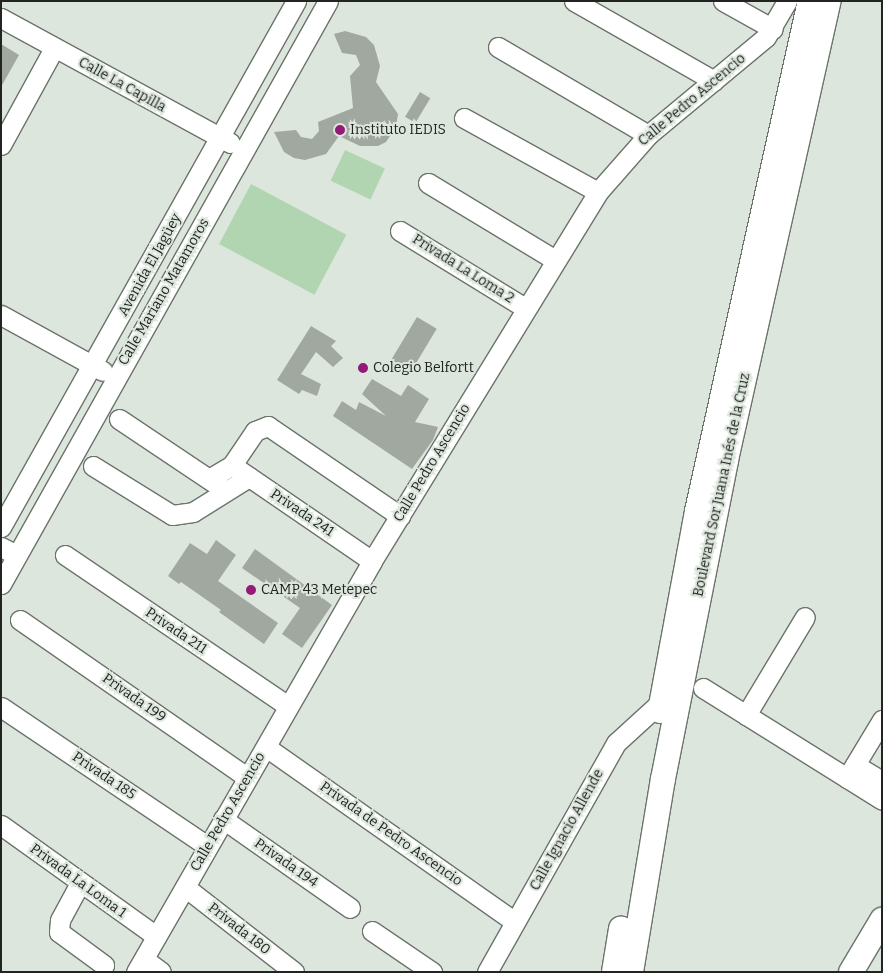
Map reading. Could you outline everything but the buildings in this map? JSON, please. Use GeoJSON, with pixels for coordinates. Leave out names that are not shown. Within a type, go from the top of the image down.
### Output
{"type":"FeatureCollection","features":[{"type":"Feature","properties":{"kind":"main road","name":"Boulevard Sor Juana Inés de la Cruz"},"geometry":{"type":"LineString","coordinates":[[614,972],[697,511],[810,1]]}},
{"type":"Feature","properties":{"kind":"main road","name":"Boulevard Sor Juana Inés de la Cruz"},"geometry":{"type":"LineString","coordinates":[[631,972],[663,779],[724,470],[829,1]]}},
{"type":"Feature","properties":{"kind":"main road"},"geometry":{"type":"LineString","coordinates":[[851,972],[882,920]]}},
{"type":"Feature","properties":{"kind":"street","name":"Avenida El Jagüey"},"geometry":{"type":"LineString","coordinates":[[1,527],[296,1]]}},
{"type":"Feature","properties":{"kind":"street"},"geometry":{"type":"LineString","coordinates":[[574,1],[714,81]]}},
{"type":"Feature","properties":{"kind":"street"},"geometry":{"type":"LineString","coordinates":[[723,1],[773,29]]}},
{"type":"Feature","properties":{"kind":"street","name":"Calle Pedro Ascencio"},"geometry":{"type":"LineString","coordinates":[[140,965],[372,561],[525,308],[598,192],[648,135],[714,81],[773,29],[787,1]]}},
{"type":"Feature","properties":{"kind":"street","name":"Calle Mariano Matamoros"},"geometry":{"type":"LineString","coordinates":[[1,584],[9,551],[116,378],[244,151],[324,3]]}},
{"type":"Feature","properties":{"kind":"street","name":"Calle La Capilla"},"geometry":{"type":"LineString","coordinates":[[1,18],[244,151]]}},
{"type":"Feature","properties":{"kind":"street"},"geometry":{"type":"LineString","coordinates":[[498,47],[648,135]]}},
{"type":"Feature","properties":{"kind":"street"},"geometry":{"type":"LineString","coordinates":[[1,145],[54,48]]}},
{"type":"Feature","properties":{"kind":"street"},"geometry":{"type":"LineString","coordinates":[[464,118],[598,192]]}},
{"type":"Feature","properties":{"kind":"street"},"geometry":{"type":"LineString","coordinates":[[428,183],[555,260]]}},
{"type":"Feature","properties":{"kind":"street","name":"Privada La Loma 2"},"geometry":{"type":"LineString","coordinates":[[400,231],[525,308]]}},
{"type":"Feature","properties":{"kind":"street"},"geometry":{"type":"LineString","coordinates":[[1,315],[116,378]]}},
{"type":"Feature","properties":{"kind":"street"},"geometry":{"type":"LineString","coordinates":[[119,418],[226,491]]}},
{"type":"Feature","properties":{"kind":"street"},"geometry":{"type":"LineString","coordinates":[[209,479],[232,465],[255,431],[268,426],[400,516]]}},
{"type":"Feature","properties":{"kind":"street","name":"Privada 241"},"geometry":{"type":"LineString","coordinates":[[232,465],[372,561]]}},
{"type":"Feature","properties":{"kind":"street"},"geometry":{"type":"LineString","coordinates":[[92,466],[172,515],[193,512],[249,477]]}},
{"type":"Feature","properties":{"kind":"street","name":"Privada 211"},"geometry":{"type":"LineString","coordinates":[[65,555],[288,706]]}},
{"type":"Feature","properties":{"kind":"street"},"geometry":{"type":"LineString","coordinates":[[746,715],[805,616]]}},
{"type":"Feature","properties":{"kind":"street","name":"Privada 199"},"geometry":{"type":"LineString","coordinates":[[20,620],[247,777]]}},
{"type":"Feature","properties":{"kind":"street"},"geometry":{"type":"LineString","coordinates":[[703,688],[746,715],[851,771],[882,781]]}},
{"type":"Feature","properties":{"kind":"street","name":"Calle Ignacio Allende"},"geometry":{"type":"LineString","coordinates":[[486,972],[616,743],[662,701]]}},
{"type":"Feature","properties":{"kind":"street","name":"Privada 185"},"geometry":{"type":"LineString","coordinates":[[1,707],[207,846]]}},
{"type":"Feature","properties":{"kind":"street"},"geometry":{"type":"LineString","coordinates":[[851,771],[882,720]]}},
{"type":"Feature","properties":{"kind":"street","name":"Privada de Pedro Ascencio"},"geometry":{"type":"LineString","coordinates":[[266,747],[515,922]]}},
{"type":"Feature","properties":{"kind":"street"},"geometry":{"type":"LineString","coordinates":[[851,771],[882,800]]}},
{"type":"Feature","properties":{"kind":"street","name":"Privada 194"},"geometry":{"type":"LineString","coordinates":[[223,818],[350,908]]}},
{"type":"Feature","properties":{"kind":"street","name":"Privada La Loma 1"},"geometry":{"type":"LineString","coordinates":[[1,825],[156,936]]}},
{"type":"Feature","properties":{"kind":"street"},"geometry":{"type":"LineString","coordinates":[[80,883],[60,920],[59,932],[104,965]]}},
{"type":"Feature","properties":{"kind":"street","name":"Privada 180"},"geometry":{"type":"LineString","coordinates":[[184,887],[294,972]]}},
{"type":"Feature","properties":{"kind":"street"},"geometry":{"type":"LineString","coordinates":[[372,931],[432,972]]}},
{"type":"Feature","properties":{"kind":"street"},"geometry":{"type":"LineString","coordinates":[[140,965],[161,972]]}},
{"type":"Feature","properties":{"kind":"green space"},"geometry":{"type":"Polygon","coordinates":[[[345,150],[385,169],[371,199],[331,181],[345,150]]]}},
{"type":"Feature","properties":{"kind":"green space"},"geometry":{"type":"Polygon","coordinates":[[[251,184],[346,235],[314,295],[219,244],[251,184]]]}},
{"type":"Feature","properties":{"kind":"place","name":"Instituto IEDIS"},"geometry":{"type":"Point","coordinates":[340,130]}},
{"type":"Feature","properties":{"kind":"place","name":"Colegio Belfortt"},"geometry":{"type":"Point","coordinates":[363,368]}},
{"type":"Feature","properties":{"kind":"place","name":"CAMP 43 Metepec"},"geometry":{"type":"Point","coordinates":[251,590]}}]}
